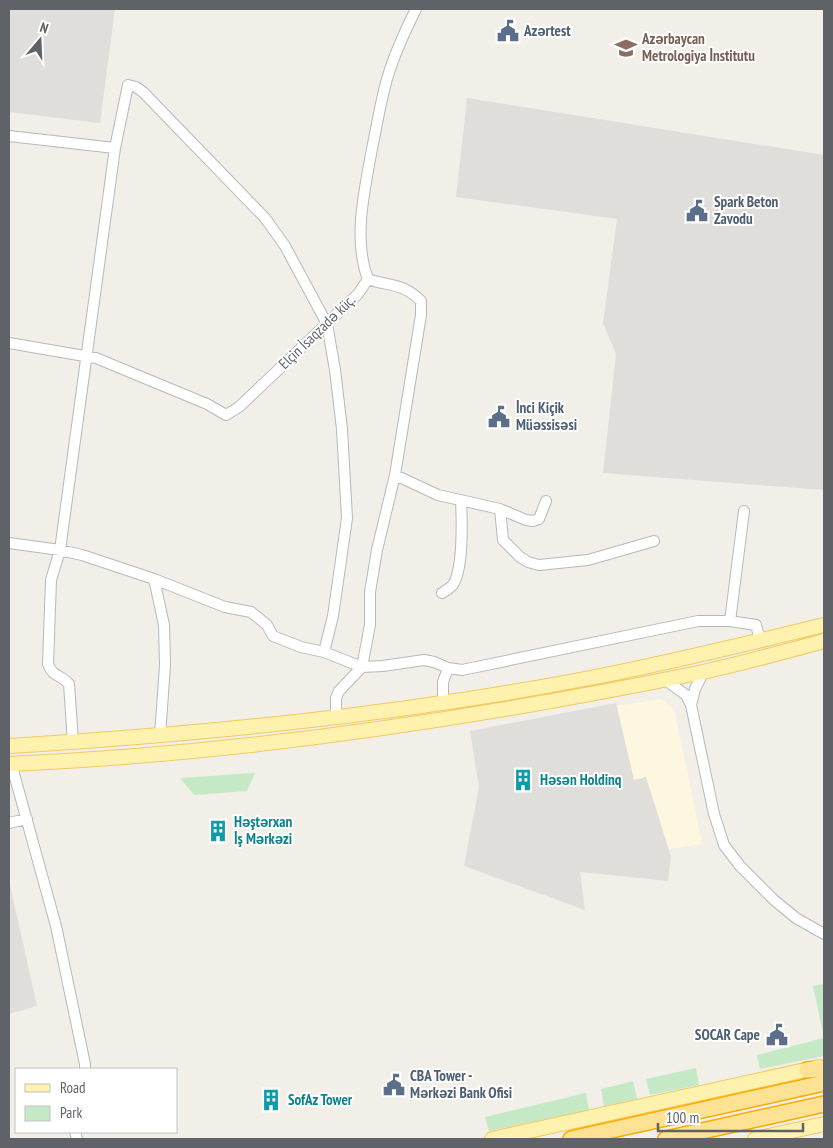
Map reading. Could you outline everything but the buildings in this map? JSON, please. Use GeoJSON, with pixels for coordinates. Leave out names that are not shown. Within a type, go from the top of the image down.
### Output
{"type":"FeatureCollection","features":[{"type":"Feature","properties":{"kind":"highway"},"geometry":{"type":"LineString","coordinates":[[807,1070],[824,1067]]}},
{"type":"Feature","properties":{"kind":"highway"},"geometry":{"type":"LineString","coordinates":[[571,1139],[824,1083]]}},
{"type":"Feature","properties":{"kind":"highway"},"geometry":{"type":"LineString","coordinates":[[666,1139],[824,1104]]}},
{"type":"Feature","properties":{"kind":"main road"},"geometry":{"type":"LineString","coordinates":[[9,746],[160,736],[336,717],[443,702],[588,678],[684,658],[824,625]]}},
{"type":"Feature","properties":{"kind":"main road"},"geometry":{"type":"LineString","coordinates":[[10,763],[151,755],[275,743],[400,726],[592,694],[704,672],[824,642]]}},
{"type":"Feature","properties":{"kind":"main road"},"geometry":{"type":"LineString","coordinates":[[588,678],[592,694]]}},
{"type":"Feature","properties":{"kind":"main road"},"geometry":{"type":"LineString","coordinates":[[492,1139],[807,1070]]}},
{"type":"Feature","properties":{"kind":"main road"},"geometry":{"type":"LineString","coordinates":[[755,1139],[824,1124]]}},
{"type":"Feature","properties":{"kind":"street"},"geometry":{"type":"LineString","coordinates":[[336,717],[336,698],[340,690],[362,667],[370,625],[370,592],[377,550],[395,475],[421,315],[421,301],[411,291],[393,285],[380,284],[368,279],[364,268],[360,216],[387,79],[402,37],[416,9]]}},
{"type":"Feature","properties":{"kind":"street"},"geometry":{"type":"LineString","coordinates":[[73,742],[70,684],[65,678],[56,676],[51,672],[48,664],[51,580],[60,550],[115,148],[128,85],[136,88],[220,170],[265,218],[285,246],[327,324],[342,429],[347,518],[333,616],[324,652]]}},
{"type":"Feature","properties":{"kind":"street"},"geometry":{"type":"LineString","coordinates":[[9,136],[115,148]]}},
{"type":"Feature","properties":{"kind":"street","name":"Elçin İsaqzadə küç."},"geometry":{"type":"LineString","coordinates":[[9,343],[86,355],[115,365],[207,404],[226,415],[239,407],[327,324],[358,294],[368,279]]}},
{"type":"Feature","properties":{"kind":"street"},"geometry":{"type":"LineString","coordinates":[[395,475],[438,495],[500,509],[526,520],[533,521],[539,519],[546,501]]}},
{"type":"Feature","properties":{"kind":"street"},"geometry":{"type":"LineString","coordinates":[[442,593],[452,586],[457,572],[462,526],[461,501]]}},
{"type":"Feature","properties":{"kind":"street"},"geometry":{"type":"LineString","coordinates":[[500,509],[503,540],[528,562],[539,565],[588,560],[654,541]]}},
{"type":"Feature","properties":{"kind":"street"},"geometry":{"type":"LineString","coordinates":[[730,621],[744,511]]}},
{"type":"Feature","properties":{"kind":"street"},"geometry":{"type":"LineString","coordinates":[[9,543],[82,555],[154,579],[225,606],[251,612],[267,625],[273,636],[301,647],[324,652],[362,667],[424,660],[448,668],[462,670],[698,621],[730,621],[756,625],[760,640]]}},
{"type":"Feature","properties":{"kind":"street"},"geometry":{"type":"LineString","coordinates":[[154,579],[164,624],[165,665],[160,736]]}},
{"type":"Feature","properties":{"kind":"street"},"geometry":{"type":"LineString","coordinates":[[443,702],[443,682],[448,668]]}},
{"type":"Feature","properties":{"kind":"street"},"geometry":{"type":"LineString","coordinates":[[691,705],[695,689],[704,672]]}},
{"type":"Feature","properties":{"kind":"street"},"geometry":{"type":"LineString","coordinates":[[664,679],[686,695],[691,705],[714,814],[724,846],[740,866],[774,900],[796,918],[824,934]]}},
{"type":"Feature","properties":{"kind":"street"},"geometry":{"type":"LineString","coordinates":[[10,763],[56,926],[85,1068]]}},
{"type":"Feature","properties":{"kind":"street"},"geometry":{"type":"LineString","coordinates":[[9,823],[27,820]]}},
{"type":"Feature","properties":{"kind":"shaded area"},"geometry":{"type":"Polygon","coordinates":[[[9,9],[115,9],[100,123],[9,112],[9,9]]]}},
{"type":"Feature","properties":{"kind":"shaded area"},"geometry":{"type":"Polygon","coordinates":[[[467,98],[824,155],[824,490],[603,473],[616,354],[603,323],[617,219],[456,197],[467,98]]]}},
{"type":"Feature","properties":{"kind":"shaded area"},"geometry":{"type":"Polygon","coordinates":[[[661,699],[674,709],[702,844],[669,849],[646,777],[634,781],[617,706],[661,699]]]}},
{"type":"Feature","properties":{"kind":"shaded area"},"geometry":{"type":"Polygon","coordinates":[[[616,703],[634,780],[646,777],[671,857],[668,881],[580,872],[585,910],[464,866],[479,787],[470,731],[616,703]]]}},
{"type":"Feature","properties":{"kind":"shaded area"},"geometry":{"type":"Polygon","coordinates":[[[9,880],[37,1006],[9,1014],[9,880]]]}},
{"type":"Feature","properties":{"kind":"green space"},"geometry":{"type":"Polygon","coordinates":[[[255,773],[247,791],[194,795],[180,778],[255,773]]]}},
{"type":"Feature","properties":{"kind":"green space"},"geometry":{"type":"Polygon","coordinates":[[[824,984],[824,1038],[813,986],[824,984]]]}},
{"type":"Feature","properties":{"kind":"green space"},"geometry":{"type":"Polygon","coordinates":[[[824,1038],[824,1056],[760,1069],[757,1055],[824,1038]]]}},
{"type":"Feature","properties":{"kind":"green space"},"geometry":{"type":"Polygon","coordinates":[[[696,1068],[699,1085],[650,1095],[646,1079],[696,1068]]]}},
{"type":"Feature","properties":{"kind":"green space"},"geometry":{"type":"Polygon","coordinates":[[[633,1081],[637,1099],[604,1106],[601,1089],[633,1081]]]}},
{"type":"Feature","properties":{"kind":"green space"},"geometry":{"type":"Polygon","coordinates":[[[586,1093],[589,1110],[489,1131],[485,1117],[586,1093]]]}},
{"type":"Feature","properties":{"kind":"place","name":"Azərtest"},"geometry":{"type":"Point","coordinates":[508,31]}},
{"type":"Feature","properties":{"kind":"place","name":"Azərbaycan Metrologiya İnstitutu"},"geometry":{"type":"Point","coordinates":[626,48]}},
{"type":"Feature","properties":{"kind":"place","name":"Spark Beton Zavodu"},"geometry":{"type":"Point","coordinates":[697,211]}},
{"type":"Feature","properties":{"kind":"place","name":"İnci Kiçik Müəssisəsi"},"geometry":{"type":"Point","coordinates":[499,417]}},
{"type":"Feature","properties":{"kind":"place","name":"Həsən Holdinq"},"geometry":{"type":"Point","coordinates":[523,780]}},
{"type":"Feature","properties":{"kind":"place","name":"Həştərxan İş Mərkəzi"},"geometry":{"type":"Point","coordinates":[218,831]}},
{"type":"Feature","properties":{"kind":"place","name":"SOCAR Cape"},"geometry":{"type":"Point","coordinates":[777,1035]}},
{"type":"Feature","properties":{"kind":"place","name":"CBA Tower - Mərkəzi Bank Ofisi"},"geometry":{"type":"Point","coordinates":[394,1085]}},
{"type":"Feature","properties":{"kind":"place","name":"SofAz Tower"},"geometry":{"type":"Point","coordinates":[271,1100]}}]}
